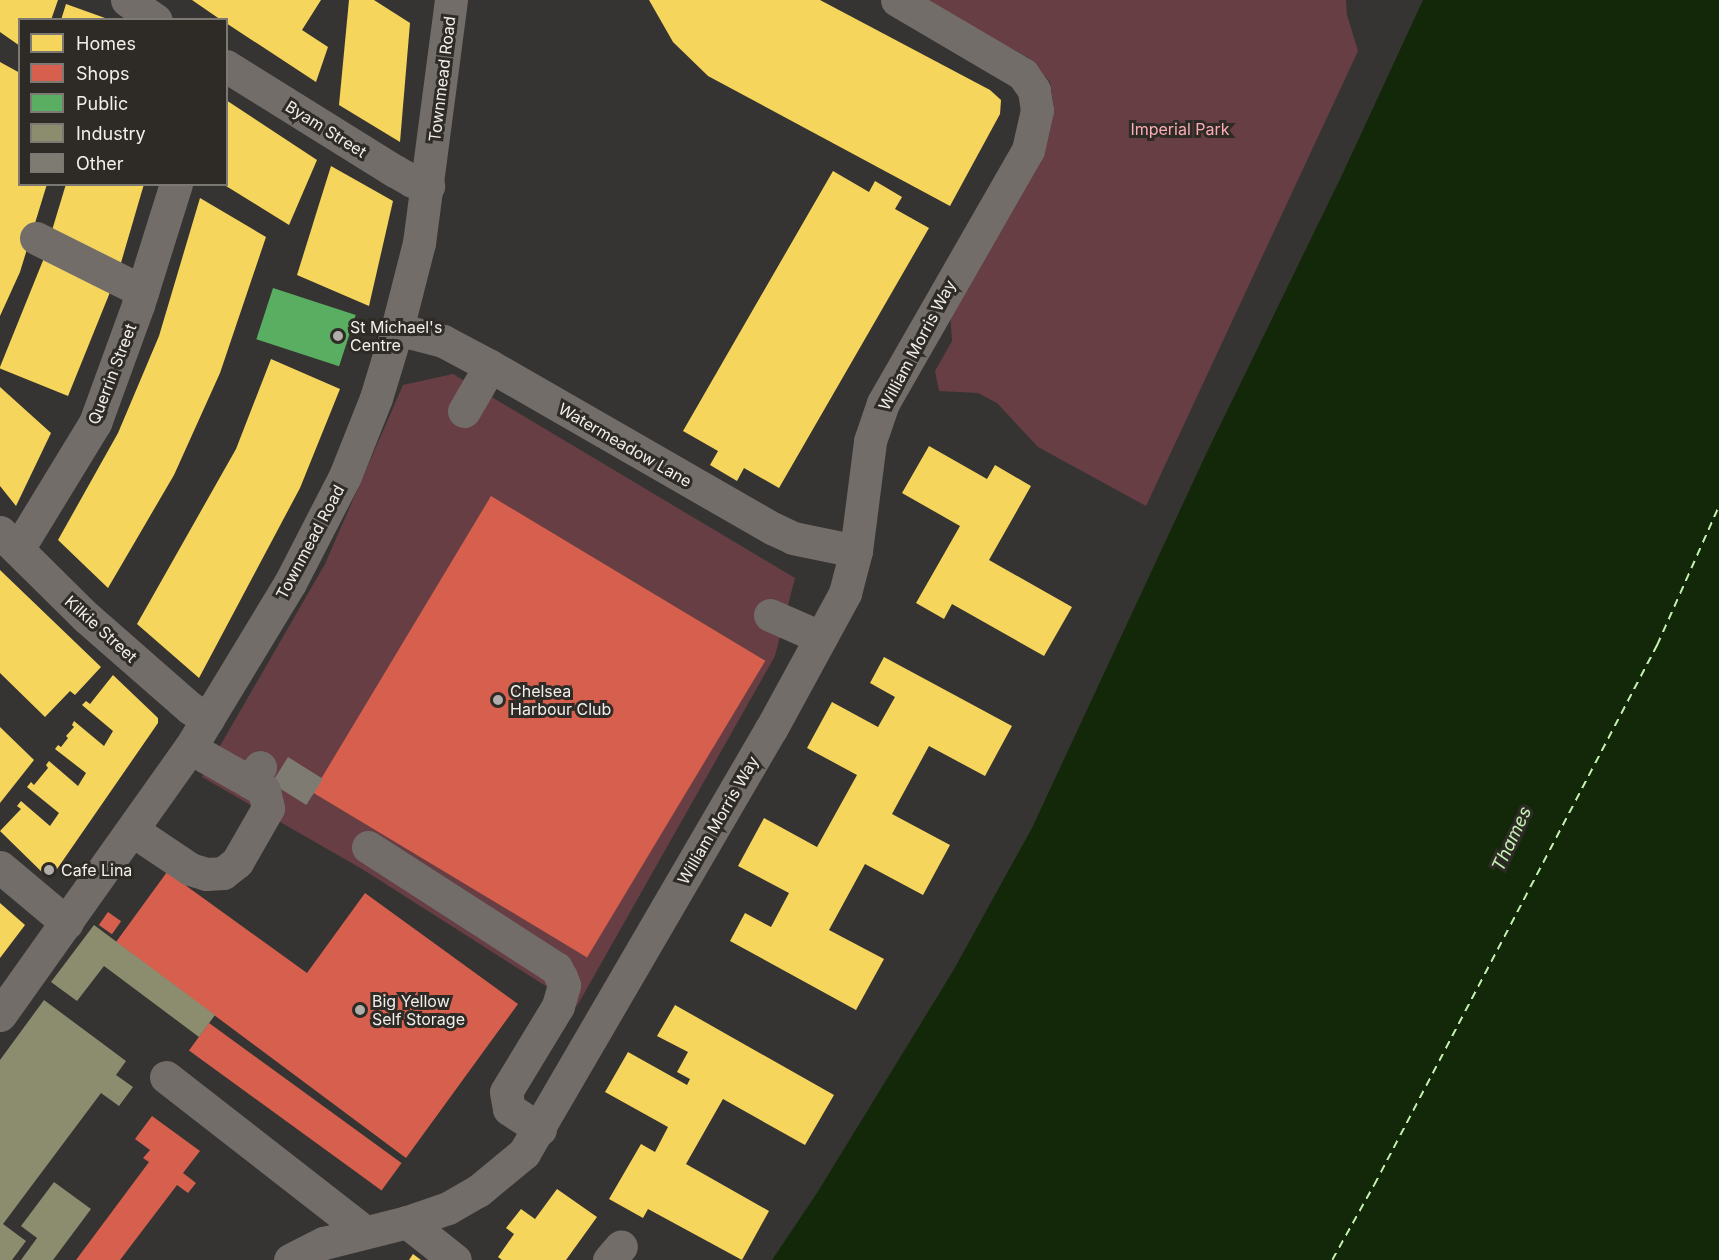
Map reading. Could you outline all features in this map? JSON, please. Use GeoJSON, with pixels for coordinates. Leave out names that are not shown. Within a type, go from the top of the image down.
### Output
{"type":"FeatureCollection","features":[{"type":"Feature","properties":{"kind":"street"},"geometry":{"type":"LineString","coordinates":[[127,0],[153,18]]}},
{"type":"Feature","properties":{"kind":"street","name":"Townmead Road"},"geometry":{"type":"LineString","coordinates":[[0,1015],[190,748],[316,535],[345,476],[376,398],[419,243],[451,0]]}},
{"type":"Feature","properties":{"kind":"street","name":"William Morris Way"},"geometry":{"type":"LineString","coordinates":[[290,1260],[324,1243],[406,1222],[448,1208],[478,1191],[524,1153],[771,729],[845,592],[856,551],[870,441],[883,403],[977,235],[1028,150],[1037,110],[1034,90],[1023,74],[897,0]]}},
{"type":"Feature","properties":{"kind":"street","name":"Byam Street"},"geometry":{"type":"LineString","coordinates":[[228,67],[412,182],[428,186]]}},
{"type":"Feature","properties":{"kind":"street","name":"Querrin Street"},"geometry":{"type":"LineString","coordinates":[[9,541],[95,423],[142,291],[175,186]]}},
{"type":"Feature","properties":{"kind":"street"},"geometry":{"type":"LineString","coordinates":[[36,238],[142,291]]}},
{"type":"Feature","properties":{"kind":"street","name":"Watermeadow Lane"},"geometry":{"type":"LineString","coordinates":[[397,329],[443,341],[774,530],[793,538],[856,551]]}},
{"type":"Feature","properties":{"kind":"street"},"geometry":{"type":"LineString","coordinates":[[464,411],[489,366]]}},
{"type":"Feature","properties":{"kind":"street","name":"Kilkie Street"},"geometry":{"type":"LineString","coordinates":[[9,541],[86,617],[190,708],[208,719]]}},
{"type":"Feature","properties":{"kind":"street"},"geometry":{"type":"LineString","coordinates":[[770,615],[820,637]]}},
{"type":"Feature","properties":{"kind":"street"},"geometry":{"type":"LineString","coordinates":[[132,830],[190,869],[206,874],[223,873],[237,862],[268,808],[264,790],[255,775],[190,748]]}},
{"type":"Feature","properties":{"kind":"street"},"geometry":{"type":"LineString","coordinates":[[368,847],[556,968],[564,985],[558,1006],[506,1092],[510,1109],[540,1129]]}},
{"type":"Feature","properties":{"kind":"street"},"geometry":{"type":"LineString","coordinates":[[0,867],[67,923]]}},
{"type":"Feature","properties":{"kind":"street"},"geometry":{"type":"LineString","coordinates":[[166,1077],[364,1231]]}},
{"type":"Feature","properties":{"kind":"street"},"geometry":{"type":"LineString","coordinates":[[406,1222],[455,1260]]}},
{"type":"Feature","properties":{"kind":"green space","name":"Imperial Park"},"geometry":{"type":"Polygon","coordinates":[[[921,0],[1346,0],[1347,15],[1358,51],[1146,506],[1038,447],[997,403],[978,393],[939,391],[935,371],[952,341],[950,312],[1049,135],[1054,109],[1050,82],[1029,58],[921,0]]]}},
{"type":"Feature","properties":{"kind":"green space","name":"Chelsea Harbour Club"},"geometry":{"type":"Polygon","coordinates":[[[453,374],[795,578],[775,656],[577,1006],[362,869],[202,777],[325,564],[403,385],[453,374]]]}},
{"type":"Feature","properties":{"kind":"water","name":"Thames"},"geometry":{"type":"Polygon","coordinates":[[[1423,0],[1719,0],[1719,1260],[772,1260],[817,1193],[953,971],[1032,828],[1207,452],[1342,175],[1423,0]]]}},
{"type":"Feature","properties":{"kind":"building: Homes"},"geometry":{"type":"Polygon","coordinates":[[[0,0],[58,0],[52,18],[18,18],[18,45],[0,32],[0,0]]]}},
{"type":"Feature","properties":{"kind":"building: Homes"},"geometry":{"type":"Polygon","coordinates":[[[192,0],[321,0],[302,30],[328,47],[316,82],[228,24],[228,18],[218,18],[192,0]]]}},
{"type":"Feature","properties":{"kind":"building: Homes"},"geometry":{"type":"Polygon","coordinates":[[[349,0],[374,0],[410,23],[400,142],[339,105],[349,0]]]}},
{"type":"Feature","properties":{"kind":"building: Homes"},"geometry":{"type":"Polygon","coordinates":[[[649,0],[820,0],[990,90],[1001,100],[1000,114],[950,206],[708,76],[673,42],[649,0]]]}},
{"type":"Feature","properties":{"kind":"building: Homes"},"geometry":{"type":"Polygon","coordinates":[[[66,4],[105,18],[62,18],[66,4]]]}},
{"type":"Feature","properties":{"kind":"building: Homes"},"geometry":{"type":"Polygon","coordinates":[[[0,62],[18,72],[18,186],[46,186],[20,272],[0,316],[0,62]]]}},
{"type":"Feature","properties":{"kind":"building: Homes"},"geometry":{"type":"Polygon","coordinates":[[[228,101],[317,160],[289,225],[226,186],[228,186],[228,101]]]}},
{"type":"Feature","properties":{"kind":"building: Homes"},"geometry":{"type":"Polygon","coordinates":[[[331,166],[393,201],[369,306],[297,275],[331,166]]]}},
{"type":"Feature","properties":{"kind":"building: Homes"},"geometry":{"type":"Polygon","coordinates":[[[833,171],[869,192],[875,181],[902,197],[895,209],[929,228],[779,488],[744,468],[737,481],[710,465],[718,451],[683,431],[833,171]]]}},
{"type":"Feature","properties":{"kind":"building: Homes"},"geometry":{"type":"Polygon","coordinates":[[[65,186],[143,186],[118,273],[50,237],[65,186]]]}},
{"type":"Feature","properties":{"kind":"building: Homes"},"geometry":{"type":"Polygon","coordinates":[[[200,198],[266,237],[220,373],[174,475],[108,588],[58,540],[118,433],[159,336],[200,198]]]}},
{"type":"Feature","properties":{"kind":"building: Homes"},"geometry":{"type":"Polygon","coordinates":[[[44,258],[113,286],[68,396],[0,369],[44,258]]]}},
{"type":"Feature","properties":{"kind":"building: Homes"},"geometry":{"type":"Polygon","coordinates":[[[271,359],[340,389],[300,488],[199,678],[137,624],[236,449],[271,359]]]}},
{"type":"Feature","properties":{"kind":"building: Homes"},"geometry":{"type":"Polygon","coordinates":[[[0,387],[51,433],[16,506],[0,486],[0,387]]]}},
{"type":"Feature","properties":{"kind":"building: Homes"},"geometry":{"type":"Polygon","coordinates":[[[929,446],[987,479],[995,465],[1031,486],[989,560],[1072,607],[1044,656],[952,604],[944,619],[916,603],[960,526],[902,493],[929,446]]]}},
{"type":"Feature","properties":{"kind":"building: Homes"},"geometry":{"type":"Polygon","coordinates":[[[0,570],[101,667],[75,695],[70,691],[45,717],[0,673],[0,570]]]}},
{"type":"Feature","properties":{"kind":"building: Homes"},"geometry":{"type":"Polygon","coordinates":[[[884,657],[1012,726],[985,776],[929,746],[892,814],[950,845],[923,895],[865,864],[829,930],[884,959],[856,1010],[730,941],[745,913],[771,927],[789,893],[738,866],[764,818],[817,847],[857,775],[807,748],[832,702],[878,727],[895,697],[870,683],[884,657]]]}},
{"type":"Feature","properties":{"kind":"building: Homes"},"geometry":{"type":"Polygon","coordinates":[[[113,675],[158,718],[158,723],[55,872],[47,877],[0,831],[21,809],[17,806],[21,801],[50,826],[59,813],[27,787],[31,782],[34,785],[48,768],[46,765],[49,761],[78,786],[86,773],[55,749],[58,745],[61,747],[68,738],[66,736],[74,727],[72,725],[74,721],[104,746],[113,731],[82,705],[86,701],[90,704],[113,675]]]}},
{"type":"Feature","properties":{"kind":"building: Homes"},"geometry":{"type":"Polygon","coordinates":[[[0,727],[34,760],[0,803],[0,727]]]}},
{"type":"Feature","properties":{"kind":"building: Homes"},"geometry":{"type":"Polygon","coordinates":[[[0,903],[25,925],[0,958],[0,903]]]}},
{"type":"Feature","properties":{"kind":"building: Homes"},"geometry":{"type":"Polygon","coordinates":[[[675,1005],[834,1095],[805,1145],[723,1099],[686,1164],[769,1211],[742,1260],[648,1209],[643,1218],[609,1199],[641,1144],[655,1152],[668,1127],[605,1092],[628,1052],[687,1085],[690,1079],[677,1072],[688,1052],[657,1036],[675,1005]]]}},
{"type":"Feature","properties":{"kind":"building: Homes"},"geometry":{"type":"Polygon","coordinates":[[[557,1189],[597,1217],[566,1260],[502,1260],[498,1257],[514,1234],[506,1228],[521,1209],[535,1219],[557,1189]]]}},
{"type":"Feature","properties":{"kind":"building: Homes"},"geometry":{"type":"Polygon","coordinates":[[[413,1254],[421,1260],[409,1260],[413,1254]]]}},
{"type":"Feature","properties":{"kind":"building: Shops","name":"Chelsea Harbour Club"},"geometry":{"type":"Polygon","coordinates":[[[491,496],[765,661],[587,957],[313,793],[491,496]]]}},
{"type":"Feature","properties":{"kind":"building: Shops","name":"Big Yellow Self Storage"},"geometry":{"type":"Polygon","coordinates":[[[167,872],[307,973],[365,893],[518,1004],[406,1158],[116,942],[167,872]]]}},
{"type":"Feature","properties":{"kind":"building: Shops"},"geometry":{"type":"Polygon","coordinates":[[[108,912],[121,921],[112,934],[99,925],[108,912]]]}},
{"type":"Feature","properties":{"kind":"building: Shops"},"geometry":{"type":"Polygon","coordinates":[[[209,1023],[402,1163],[382,1190],[189,1051],[209,1023]]]}},
{"type":"Feature","properties":{"kind":"building: Shops"},"geometry":{"type":"Polygon","coordinates":[[[152,1116],[200,1151],[183,1173],[196,1183],[188,1193],[177,1185],[120,1260],[76,1260],[149,1162],[143,1158],[150,1150],[135,1139],[152,1116]]]}},
{"type":"Feature","properties":{"kind":"building: Public"},"geometry":{"type":"Polygon","coordinates":[[[273,288],[356,315],[339,366],[256,339],[273,288]]]}},
{"type":"Feature","properties":{"kind":"building: Industry"},"geometry":{"type":"Polygon","coordinates":[[[94,925],[215,1015],[199,1037],[104,966],[77,1001],[51,982],[94,925]]]}},
{"type":"Feature","properties":{"kind":"building: Industry"},"geometry":{"type":"Polygon","coordinates":[[[44,1000],[126,1061],[116,1075],[133,1087],[119,1106],[101,1093],[3,1224],[26,1241],[12,1260],[0,1260],[0,1060],[44,1000]]]}},
{"type":"Feature","properties":{"kind":"building: Industry"},"geometry":{"type":"Polygon","coordinates":[[[54,1182],[91,1209],[53,1260],[21,1260],[37,1238],[21,1226],[54,1182]]]}},
{"type":"Feature","properties":{"kind":"building: Other"},"geometry":{"type":"Polygon","coordinates":[[[288,757],[323,779],[306,805],[272,783],[288,757]]]}},
{"type":"Feature","properties":{"kind":"ferry route"},"geometry":{"type":"LineString","coordinates":[[1332,1260],[1374,1185],[1657,645],[1719,506]]}},
{"type":"Feature","properties":{"kind":"place","name":"St Michael's Centre"},"geometry":{"type":"Point","coordinates":[338,336]}},
{"type":"Feature","properties":{"kind":"place","name":"Chelsea Harbour Club"},"geometry":{"type":"Point","coordinates":[498,700]}},
{"type":"Feature","properties":{"kind":"place","name":"Cafe Lina"},"geometry":{"type":"Point","coordinates":[49,870]}},
{"type":"Feature","properties":{"kind":"place","name":"Big Yellow Self Storage"},"geometry":{"type":"Point","coordinates":[360,1010]}}]}
